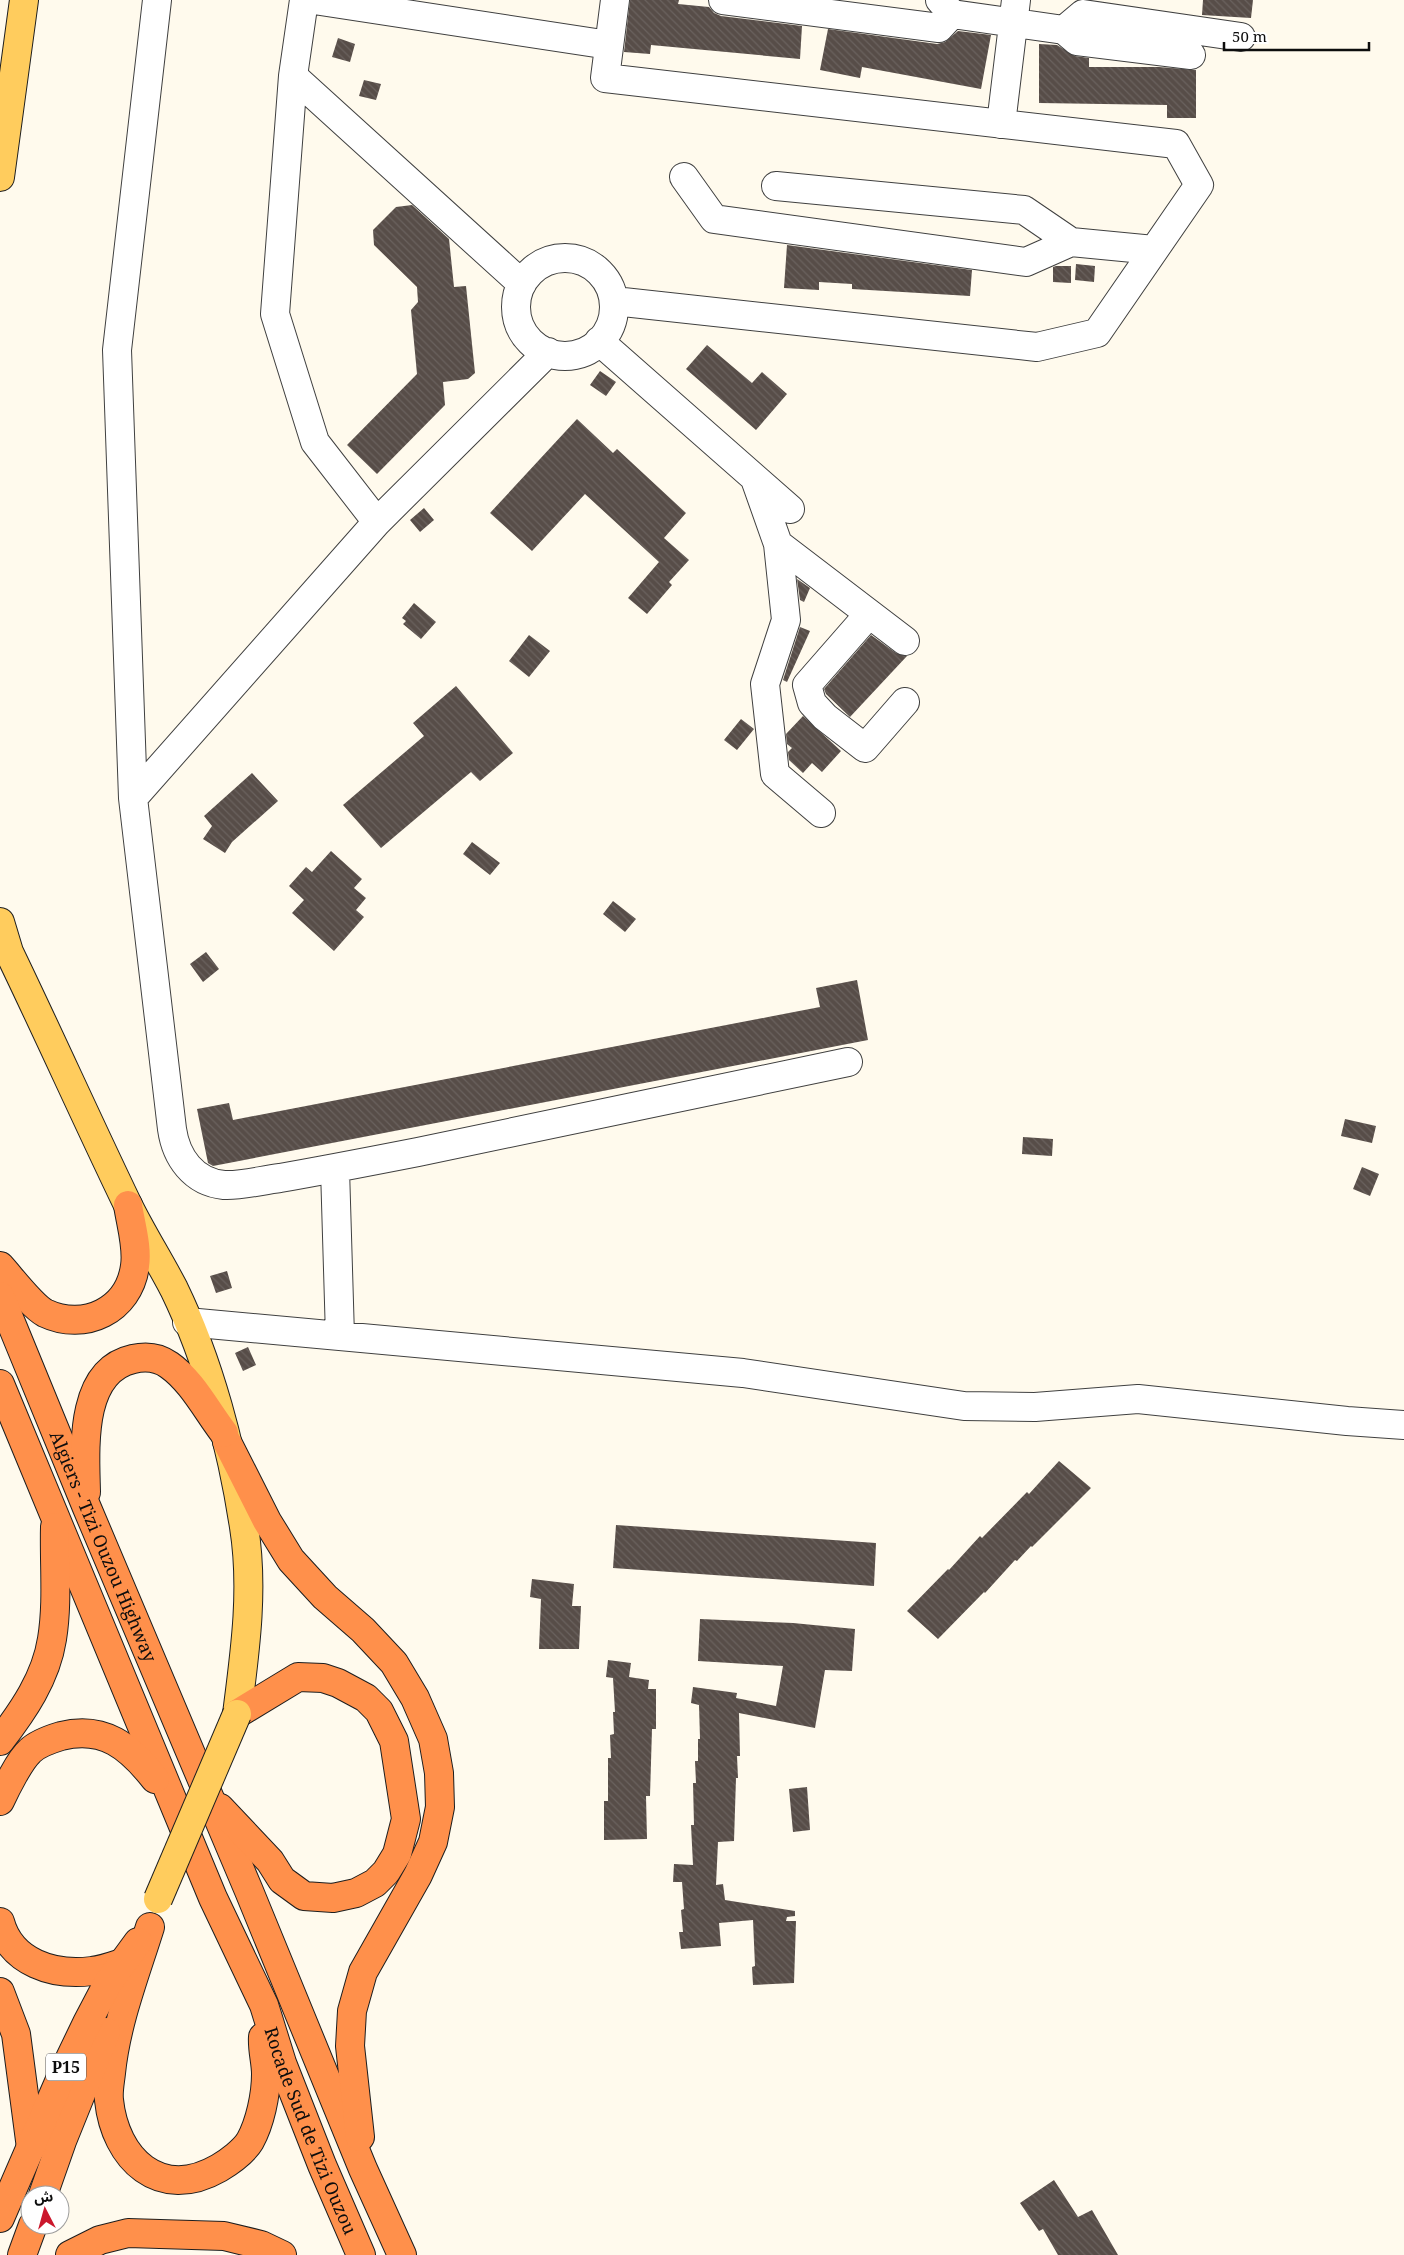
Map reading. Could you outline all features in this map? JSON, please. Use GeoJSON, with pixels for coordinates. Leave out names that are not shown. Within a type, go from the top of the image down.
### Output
{"type":"FeatureCollection","features":[{"type":"Feature","properties":{"kind":"highway"},"geometry":{"type":"LineString","coordinates":[[0,1266],[44,1312],[66,1320],[88,1319],[108,1311],[123,1297],[132,1284],[136,1264],[128,1205]]}},
{"type":"Feature","properties":{"kind":"highway","name":"Algiers - Tizi Ouzou Highway"},"geometry":{"type":"LineString","coordinates":[[0,1296],[363,2169],[402,2255]]}},
{"type":"Feature","properties":{"kind":"highway"},"geometry":{"type":"LineString","coordinates":[[87,1508],[85,1460],[90,1404],[103,1378],[121,1362],[145,1356],[167,1363],[179,1372],[225,1437],[267,1522],[291,1560],[325,1597],[363,1630],[394,1664],[415,1698],[433,1739],[439,1773],[440,1807],[433,1842],[418,1875],[363,1972],[352,2012],[350,2046],[363,2169]]}},
{"type":"Feature","properties":{"kind":"highway","name":"Algiers - Tizi Ouzou Highway"},"geometry":{"type":"LineString","coordinates":[[0,1384],[174,1805]]}},
{"type":"Feature","properties":{"kind":"highway"},"geometry":{"type":"LineString","coordinates":[[0,1741],[26,1706],[41,1675],[52,1640],[55,1516]]}},
{"type":"Feature","properties":{"kind":"highway"},"geometry":{"type":"LineString","coordinates":[[209,1796],[270,1861],[282,1880],[304,1896],[333,1898],[356,1893],[375,1883],[386,1872],[397,1854],[406,1820],[394,1741],[379,1711],[366,1698],[338,1683],[323,1678],[298,1677],[238,1714]]}},
{"type":"Feature","properties":{"kind":"highway"},"geometry":{"type":"LineString","coordinates":[[0,1801],[30,1751],[52,1739],[75,1733],[95,1734],[119,1743],[136,1756],[174,1805]]}},
{"type":"Feature","properties":{"kind":"highway","name":"Rocade Sud de Tizi Ouzou"},"geometry":{"type":"LineString","coordinates":[[174,1805],[213,1898],[264,2005],[282,2063],[322,2166],[361,2255]]}},
{"type":"Feature","properties":{"kind":"highway"},"geometry":{"type":"LineString","coordinates":[[0,1922],[10,1942],[22,1958],[36,1964],[65,1972],[80,1972],[94,1971],[122,1963]]}},
{"type":"Feature","properties":{"kind":"highway"},"geometry":{"type":"LineString","coordinates":[[150,1927],[120,2025],[112,2058],[108,2097],[112,2120],[118,2138],[140,2167],[164,2178],[188,2179],[210,2173],[225,2164],[250,2142],[260,2113],[266,2075],[262,2040],[264,2005]]}},
{"type":"Feature","properties":{"kind":"highway","name":"P15"},"geometry":{"type":"LineString","coordinates":[[0,2218],[62,2075],[102,1993],[150,1927]]}},
{"type":"Feature","properties":{"kind":"highway","name":"P15"},"geometry":{"type":"LineString","coordinates":[[47,2185],[62,2141],[150,1927]]}},
{"type":"Feature","properties":{"kind":"highway"},"geometry":{"type":"LineString","coordinates":[[0,1992],[16,2034],[31,2148]]}},
{"type":"Feature","properties":{"kind":"highway"},"geometry":{"type":"LineString","coordinates":[[70,2255],[100,2240],[128,2232],[224,2236],[261,2245],[282,2255]]}},
{"type":"Feature","properties":{"kind":"highway"},"geometry":{"type":"LineString","coordinates":[[22,2255],[29,2235]]}},
{"type":"Feature","properties":{"kind":"main road"},"geometry":{"type":"LineString","coordinates":[[0,178],[24,0]]}},
{"type":"Feature","properties":{"kind":"main road"},"geometry":{"type":"LineString","coordinates":[[0,922],[9,952],[128,1205],[174,1290],[204,1363],[225,1437],[245,1528],[249,1585],[247,1635],[238,1714],[158,1899],[150,1927]]}},
{"type":"Feature","properties":{"kind":"street"},"geometry":{"type":"LineString","coordinates":[[157,0],[117,350],[133,798],[172,1129],[175,1145],[182,1160],[193,1172],[208,1181],[224,1185],[240,1184],[335,1169],[848,1062]]}},
{"type":"Feature","properties":{"kind":"street"},"geometry":{"type":"LineString","coordinates":[[304,0],[293,76],[275,314],[315,442],[377,522]]}},
{"type":"Feature","properties":{"kind":"street"},"geometry":{"type":"LineString","coordinates":[[314,0],[609,45]]}},
{"type":"Feature","properties":{"kind":"street"},"geometry":{"type":"LineString","coordinates":[[614,301],[1037,347],[1097,333],[1199,185],[1176,144],[605,78],[615,0]]}},
{"type":"Feature","properties":{"kind":"street"},"geometry":{"type":"LineString","coordinates":[[723,0],[938,28],[946,7],[1014,11],[1064,30],[1077,41],[1190,56]]}},
{"type":"Feature","properties":{"kind":"street"},"geometry":{"type":"LineString","coordinates":[[1001,124],[1014,11]]}},
{"type":"Feature","properties":{"kind":"street"},"geometry":{"type":"LineString","coordinates":[[1064,30],[1083,14],[1241,37]]}},
{"type":"Feature","properties":{"kind":"street"},"geometry":{"type":"LineString","coordinates":[[293,76],[522,284]]}},
{"type":"Feature","properties":{"kind":"street"},"geometry":{"type":"LineString","coordinates":[[684,177],[714,219],[1026,262],[1071,242]]}},
{"type":"Feature","properties":{"kind":"street"},"geometry":{"type":"LineString","coordinates":[[776,186],[1024,210],[1071,242],[1154,250]]}},
{"type":"Feature","properties":{"kind":"street"},"geometry":{"type":"LineString","coordinates":[[559,258],[574,258],[589,264],[601,273],[610,286],[614,301],[613,318],[607,333],[581,353],[564,355],[548,352],[533,344],[523,331],[517,316],[517,299],[522,284],[531,272],[544,263],[559,258]]}},
{"type":"Feature","properties":{"kind":"street"},"geometry":{"type":"LineString","coordinates":[[599,341],[790,509]]}},
{"type":"Feature","properties":{"kind":"street"},"geometry":{"type":"LineString","coordinates":[[133,798],[377,522],[548,352]]}},
{"type":"Feature","properties":{"kind":"street"},"geometry":{"type":"LineString","coordinates":[[755,479],[778,544],[786,620],[765,684],[774,774],[821,813]]}},
{"type":"Feature","properties":{"kind":"street"},"geometry":{"type":"LineString","coordinates":[[778,544],[905,641]]}},
{"type":"Feature","properties":{"kind":"street"},"geometry":{"type":"LineString","coordinates":[[870,614],[807,685],[812,702],[825,717],[866,748],[906,702]]}},
{"type":"Feature","properties":{"kind":"street"},"geometry":{"type":"LineString","coordinates":[[335,1169],[340,1336]]}},
{"type":"Feature","properties":{"kind":"street"},"geometry":{"type":"LineString","coordinates":[[187,1322],[743,1374],[964,1406],[1036,1408],[1138,1399],[1347,1421],[1404,1425]]}},
{"type":"Feature","properties":{"kind":"building"},"geometry":{"type":"Polygon","coordinates":[[[630,0],[679,0],[678,4],[709,7],[714,13],[721,16],[802,26],[800,59],[651,45],[650,54],[624,52],[630,0]]]}},
{"type":"Feature","properties":{"kind":"building"},"geometry":{"type":"Polygon","coordinates":[[[1203,0],[1253,0],[1251,18],[1202,15],[1203,0]]]}},
{"type":"Feature","properties":{"kind":"building"},"geometry":{"type":"Polygon","coordinates":[[[828,29],[937,44],[945,42],[958,31],[991,35],[981,89],[862,67],[860,78],[820,70],[828,29]]]}},
{"type":"Feature","properties":{"kind":"building"},"geometry":{"type":"Polygon","coordinates":[[[338,38],[355,44],[350,62],[332,57],[338,38]]]}},
{"type":"Feature","properties":{"kind":"building"},"geometry":{"type":"Polygon","coordinates":[[[1039,44],[1057,45],[1075,56],[1089,58],[1089,67],[1159,67],[1196,70],[1196,118],[1167,118],[1167,105],[1039,103],[1039,44]]]}},
{"type":"Feature","properties":{"kind":"building"},"geometry":{"type":"Polygon","coordinates":[[[364,80],[381,84],[376,100],[359,96],[364,80]]]}},
{"type":"Feature","properties":{"kind":"building"},"geometry":{"type":"Polygon","coordinates":[[[412,205],[449,239],[454,287],[466,286],[475,373],[468,379],[443,382],[445,405],[377,474],[347,445],[417,374],[411,310],[418,302],[417,287],[374,245],[373,230],[396,207],[412,205]]]}},
{"type":"Feature","properties":{"kind":"building"},"geometry":{"type":"Polygon","coordinates":[[[787,245],[972,270],[970,296],[852,289],[852,284],[819,282],[819,290],[784,288],[787,245]]]}},
{"type":"Feature","properties":{"kind":"building"},"geometry":{"type":"Polygon","coordinates":[[[1076,264],[1095,266],[1094,282],[1075,280],[1076,264]]]}},
{"type":"Feature","properties":{"kind":"building"},"geometry":{"type":"Polygon","coordinates":[[[1071,266],[1071,283],[1053,282],[1053,267],[1071,266]]]}},
{"type":"Feature","properties":{"kind":"building"},"geometry":{"type":"Polygon","coordinates":[[[707,345],[752,383],[762,372],[787,394],[756,430],[686,369],[707,345]]]}},
{"type":"Feature","properties":{"kind":"building"},"geometry":{"type":"Polygon","coordinates":[[[600,371],[616,382],[606,396],[590,385],[600,371]]]}},
{"type":"Feature","properties":{"kind":"building"},"geometry":{"type":"Polygon","coordinates":[[[577,419],[613,453],[617,449],[686,513],[664,538],[689,560],[669,582],[672,585],[647,614],[628,598],[659,562],[585,494],[532,551],[490,513],[577,419]]]}},
{"type":"Feature","properties":{"kind":"building"},"geometry":{"type":"Polygon","coordinates":[[[424,508],[434,520],[420,532],[410,520],[424,508]]]}},
{"type":"Feature","properties":{"kind":"building"},"geometry":{"type":"Polygon","coordinates":[[[797,579],[810,588],[804,602],[800,600],[797,579]]]}},
{"type":"Feature","properties":{"kind":"building"},"geometry":{"type":"Polygon","coordinates":[[[414,603],[436,622],[421,639],[403,624],[406,621],[402,618],[414,603]]]}},
{"type":"Feature","properties":{"kind":"building"},"geometry":{"type":"Polygon","coordinates":[[[800,627],[810,631],[787,682],[783,680],[800,627]]]}},
{"type":"Feature","properties":{"kind":"building"},"geometry":{"type":"Polygon","coordinates":[[[529,635],[550,651],[529,677],[509,661],[529,635]]]}},
{"type":"Feature","properties":{"kind":"building"},"geometry":{"type":"Polygon","coordinates":[[[871,635],[896,653],[907,656],[850,717],[826,694],[824,689],[871,635]]]}},
{"type":"Feature","properties":{"kind":"building"},"geometry":{"type":"Polygon","coordinates":[[[456,686],[513,753],[480,781],[471,772],[381,848],[343,805],[424,736],[413,723],[456,686]]]}},
{"type":"Feature","properties":{"kind":"building"},"geometry":{"type":"Polygon","coordinates":[[[803,716],[841,751],[822,772],[812,763],[803,773],[789,760],[788,752],[792,748],[787,744],[786,734],[803,716]]]}},
{"type":"Feature","properties":{"kind":"building"},"geometry":{"type":"Polygon","coordinates":[[[741,719],[754,729],[737,750],[724,740],[741,719]]]}},
{"type":"Feature","properties":{"kind":"building"},"geometry":{"type":"Polygon","coordinates":[[[252,773],[278,801],[232,842],[225,853],[203,839],[212,826],[204,816],[252,773]]]}},
{"type":"Feature","properties":{"kind":"building"},"geometry":{"type":"Polygon","coordinates":[[[472,842],[500,863],[490,875],[463,854],[472,842]]]}},
{"type":"Feature","properties":{"kind":"building"},"geometry":{"type":"Polygon","coordinates":[[[331,851],[362,879],[354,888],[366,898],[356,910],[364,917],[334,951],[292,913],[304,900],[289,886],[306,867],[312,872],[331,851]]]}},
{"type":"Feature","properties":{"kind":"building"},"geometry":{"type":"Polygon","coordinates":[[[613,901],[636,919],[625,932],[603,914],[613,901]]]}},
{"type":"Feature","properties":{"kind":"building"},"geometry":{"type":"Polygon","coordinates":[[[206,952],[219,969],[203,982],[190,964],[206,952]]]}},
{"type":"Feature","properties":{"kind":"building"},"geometry":{"type":"Polygon","coordinates":[[[857,980],[868,1040],[213,1166],[208,1163],[197,1109],[229,1103],[233,1120],[820,1007],[816,988],[857,980]]]}},
{"type":"Feature","properties":{"kind":"building"},"geometry":{"type":"Polygon","coordinates":[[[1345,1119],[1376,1126],[1372,1143],[1341,1136],[1345,1119]]]}},
{"type":"Feature","properties":{"kind":"building"},"geometry":{"type":"Polygon","coordinates":[[[1023,1137],[1053,1139],[1052,1156],[1022,1154],[1023,1137]]]}},
{"type":"Feature","properties":{"kind":"building"},"geometry":{"type":"Polygon","coordinates":[[[1362,1167],[1379,1174],[1370,1196],[1353,1189],[1362,1167]]]}},
{"type":"Feature","properties":{"kind":"building"},"geometry":{"type":"Polygon","coordinates":[[[227,1271],[232,1288],[216,1293],[210,1276],[227,1271]]]}},
{"type":"Feature","properties":{"kind":"building"},"geometry":{"type":"Polygon","coordinates":[[[248,1347],[256,1365],[243,1371],[235,1353],[248,1347]]]}},
{"type":"Feature","properties":{"kind":"building"},"geometry":{"type":"Polygon","coordinates":[[[1059,1461],[1091,1488],[1032,1547],[1017,1561],[1015,1560],[985,1593],[938,1639],[907,1611],[949,1570],[980,1536],[982,1538],[1027,1492],[1029,1494],[1059,1461]]]}},
{"type":"Feature","properties":{"kind":"building"},"geometry":{"type":"Polygon","coordinates":[[[616,1525],[876,1543],[874,1586],[613,1568],[616,1525]]]}},
{"type":"Feature","properties":{"kind":"building"},"geometry":{"type":"Polygon","coordinates":[[[532,1579],[574,1584],[572,1606],[581,1606],[579,1649],[539,1649],[541,1599],[530,1597],[532,1579]]]}},
{"type":"Feature","properties":{"kind":"building"},"geometry":{"type":"Polygon","coordinates":[[[700,1619],[793,1623],[855,1629],[852,1671],[825,1670],[815,1728],[739,1713],[740,1756],[737,1756],[738,1778],[736,1778],[734,1841],[718,1842],[716,1885],[723,1884],[725,1900],[795,1911],[795,1916],[787,1917],[786,1921],[796,1921],[794,1983],[753,1985],[752,1967],[755,1966],[753,1920],[719,1923],[721,1946],[681,1949],[679,1932],[683,1932],[681,1910],[684,1909],[682,1882],[673,1882],[674,1864],[693,1865],[691,1825],[694,1825],[693,1783],[696,1783],[695,1761],[698,1761],[698,1739],[700,1739],[699,1705],[691,1703],[693,1687],[737,1693],[736,1698],[776,1706],[783,1666],[698,1661],[700,1619]]]}},
{"type":"Feature","properties":{"kind":"building"},"geometry":{"type":"Polygon","coordinates":[[[608,1660],[631,1663],[629,1677],[649,1680],[648,1689],[656,1689],[656,1729],[652,1729],[650,1796],[646,1796],[647,1839],[604,1840],[604,1801],[608,1801],[608,1758],[611,1758],[610,1735],[614,1734],[613,1712],[615,1712],[613,1678],[606,1677],[608,1660]]]}},
{"type":"Feature","properties":{"kind":"building"},"geometry":{"type":"Polygon","coordinates":[[[807,1787],[810,1830],[793,1832],[789,1789],[807,1787]]]}},
{"type":"Feature","properties":{"kind":"building"},"geometry":{"type":"Polygon","coordinates":[[[1054,2180],[1078,2217],[1092,2210],[1118,2255],[1058,2255],[1043,2229],[1039,2231],[1020,2203],[1054,2180]]]}}]}
